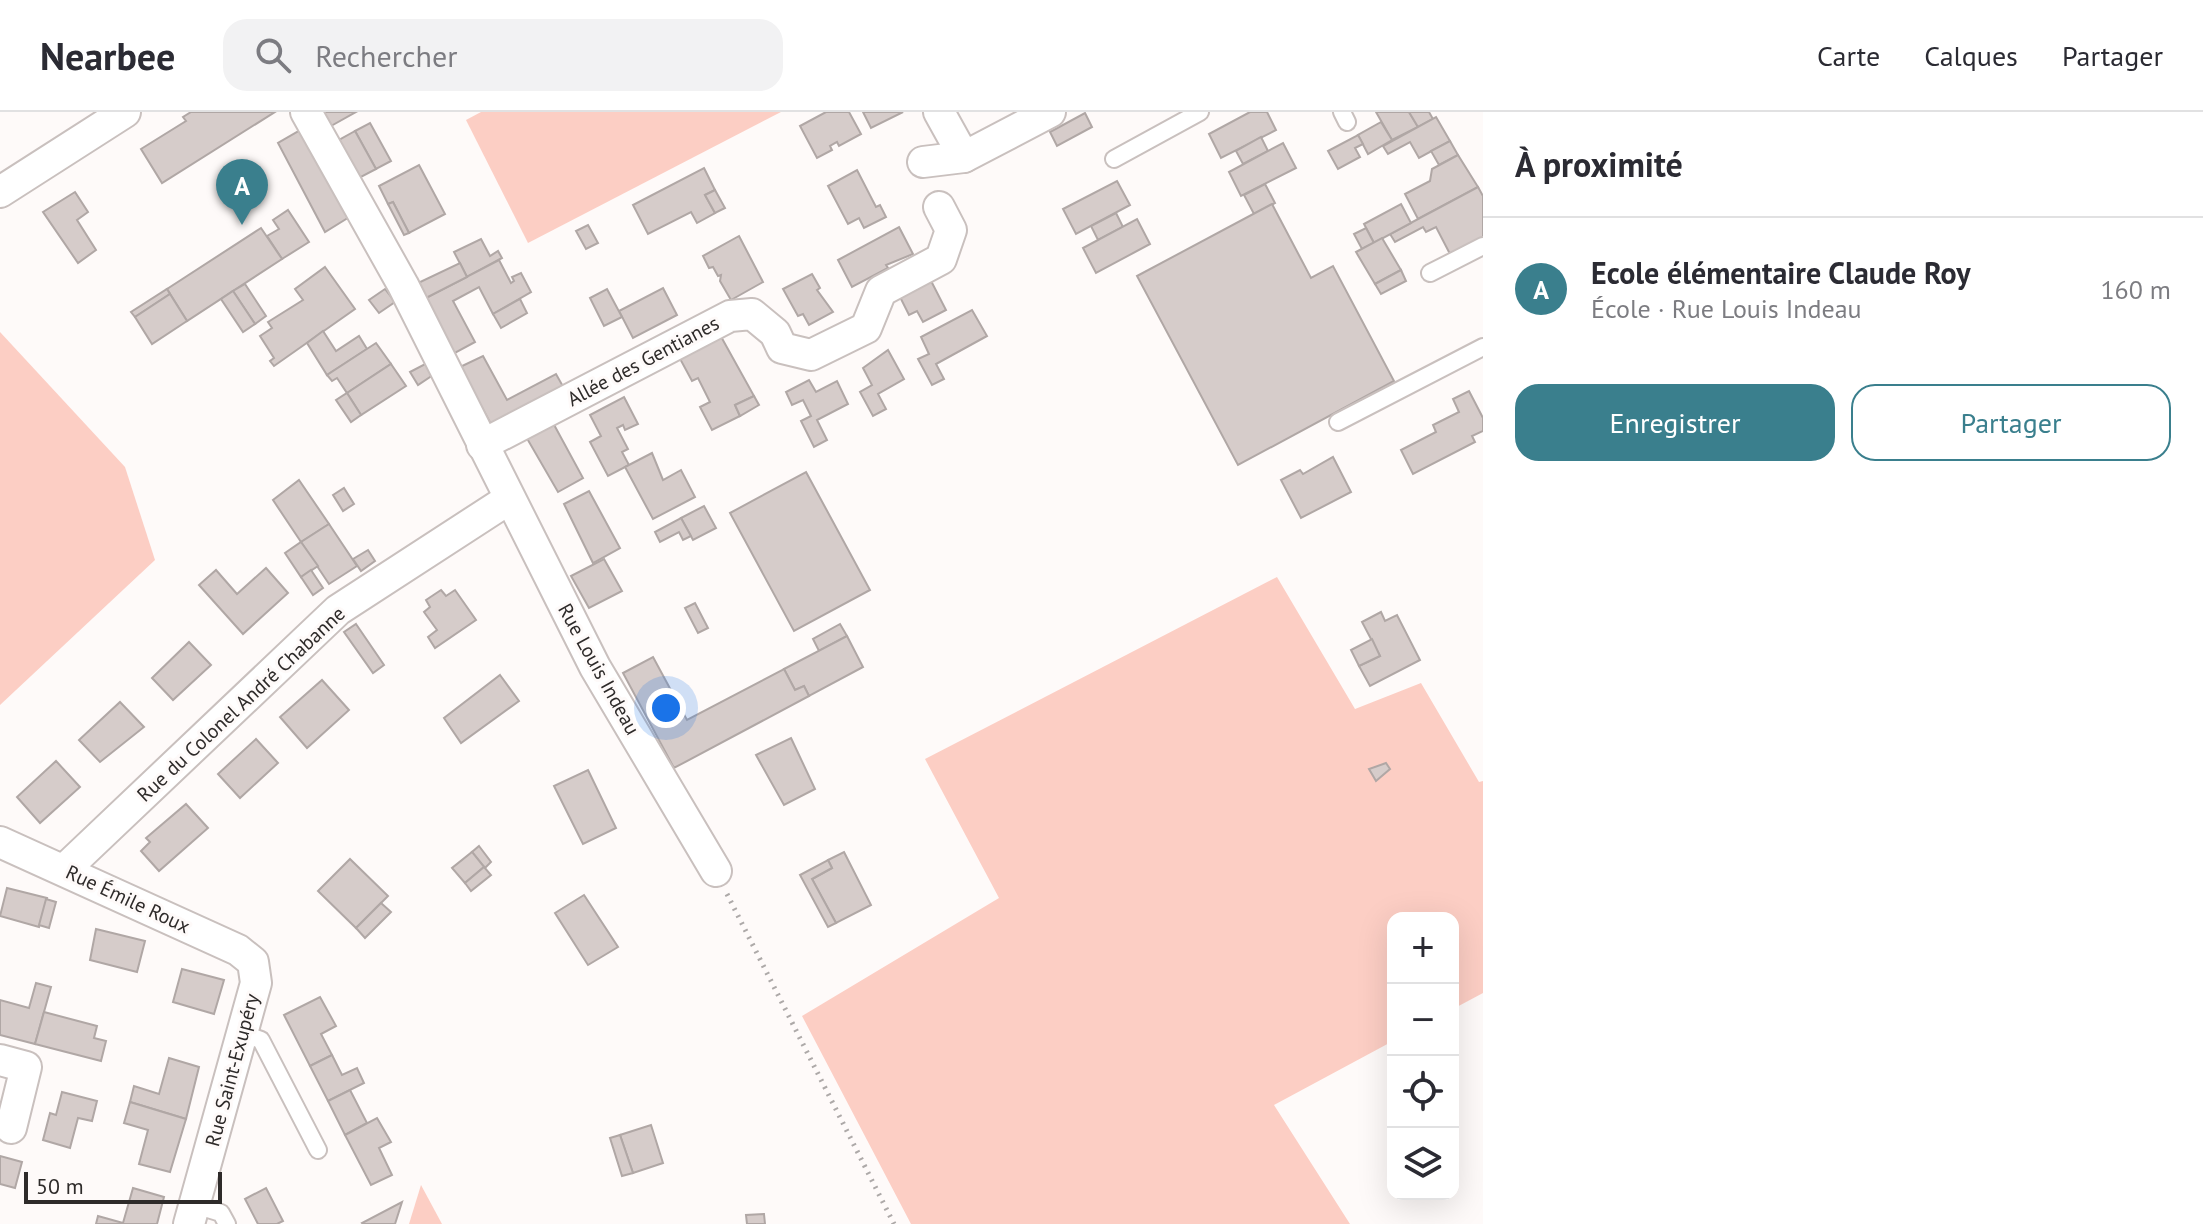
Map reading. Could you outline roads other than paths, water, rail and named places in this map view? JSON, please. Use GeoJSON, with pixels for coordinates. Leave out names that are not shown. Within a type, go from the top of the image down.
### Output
{"type":"FeatureCollection","features":[{"type":"Feature","properties":{"kind":"street"},"geometry":{"type":"LineString","coordinates":[[0,192],[125,112]]}},
{"type":"Feature","properties":{"kind":"street","name":"Rue Louis Indeau"},"geometry":{"type":"LineString","coordinates":[[306,112],[403,285],[595,667],[716,871]]}},
{"type":"Feature","properties":{"kind":"street"},"geometry":{"type":"LineString","coordinates":[[939,112],[964,157]]}},
{"type":"Feature","properties":{"kind":"street"},"geometry":{"type":"LineString","coordinates":[[923,162],[964,157],[1050,112]]}},
{"type":"Feature","properties":{"kind":"street","name":"Allée des Gentianes"},"geometry":{"type":"LineString","coordinates":[[482,445],[730,316],[752,314],[775,333],[782,348],[811,355],[866,328],[881,291],[941,259],[951,230],[939,207]]}},
{"type":"Feature","properties":{"kind":"street","name":"Rue du Colonel André Chabanne"},"geometry":{"type":"LineString","coordinates":[[64,870],[338,610],[509,499]]}},
{"type":"Feature","properties":{"kind":"street","name":"Rue Émile Roux"},"geometry":{"type":"LineString","coordinates":[[0,842],[238,950],[253,962]]}},
{"type":"Feature","properties":{"kind":"street","name":"Rue Saint-Exupéry"},"geometry":{"type":"LineString","coordinates":[[192,1214],[256,983],[253,962]]}},
{"type":"Feature","properties":{"kind":"street"},"geometry":{"type":"LineString","coordinates":[[0,1060],[26,1067],[11,1128]]}},
{"type":"Feature","properties":{"kind":"lane"},"geometry":{"type":"LineString","coordinates":[[1114,159],[1200,112]]}},
{"type":"Feature","properties":{"kind":"lane"},"geometry":{"type":"LineString","coordinates":[[1430,273],[1483,246]]}},
{"type":"Feature","properties":{"kind":"lane"},"geometry":{"type":"LineString","coordinates":[[1338,422],[1483,347]]}},
{"type":"Feature","properties":{"kind":"lane"},"geometry":{"type":"LineString","coordinates":[[242,1033],[261,1040],[318,1150]]}},
{"type":"Feature","properties":{"kind":"lane"},"geometry":{"type":"LineString","coordinates":[[192,1214],[221,1213],[227,1224]]}},
{"type":"Feature","properties":{"kind":"place","name":"Ecole élémentaire Claude Roy"},"geometry":{"type":"Point","coordinates":[242,225]}}]}
